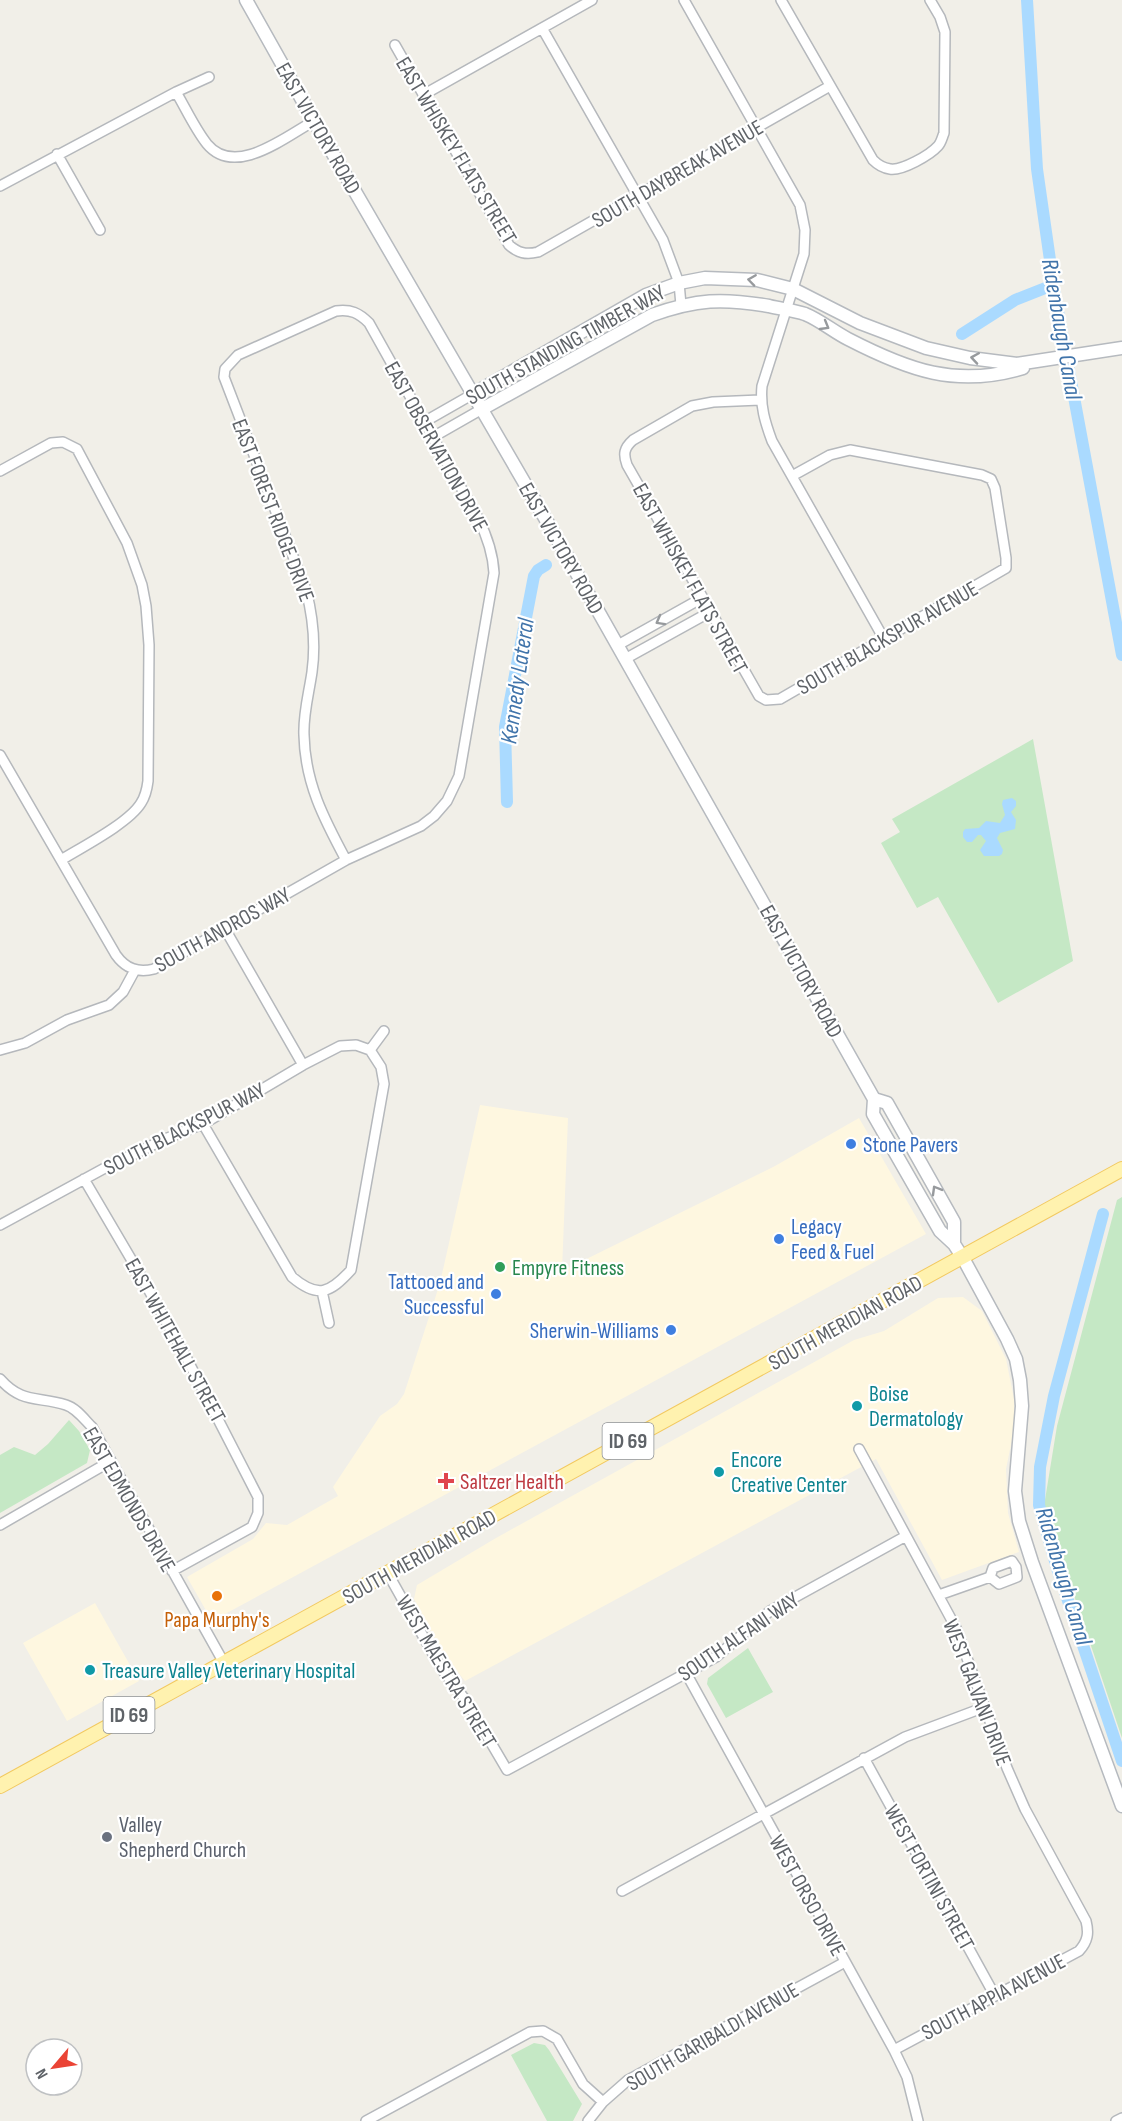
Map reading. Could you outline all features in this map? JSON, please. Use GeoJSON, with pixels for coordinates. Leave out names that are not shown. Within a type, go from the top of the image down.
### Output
{"type":"FeatureCollection","features":[{"type":"Feature","properties":{"kind":"main road","name":"EAST VICTORY ROAD"},"geometry":{"type":"LineString","coordinates":[[246,0],[618,645],[874,1099],[887,1103],[954,1222],[954,1244],[1016,1359],[1022,1406],[1015,1491],[1019,1521],[1122,1806]]}},
{"type":"Feature","properties":{"kind":"main road","name":"SOUTH STANDING TIMBER WAY"},"geometry":{"type":"LineString","coordinates":[[473,394],[646,295],[679,283],[705,278],[757,280],[793,289],[860,323],[926,348],[970,358],[1017,364],[1122,348]]}},
{"type":"Feature","properties":{"kind":"main road","name":"SOUTH STANDING TIMBER WAY"},"geometry":{"type":"LineString","coordinates":[[482,409],[652,315],[681,305],[704,301],[730,300],[804,314],[848,339],[905,366],[952,377],[986,375],[1019,369],[1053,359]]}},
{"type":"Feature","properties":{"kind":"main road","name":"SOUTH MERIDIAN ROAD"},"geometry":{"type":"LineString","coordinates":[[0,1786],[1122,1169]]}},
{"type":"Feature","properties":{"kind":"street"},"geometry":{"type":"LineString","coordinates":[[423,95],[592,0]]}},
{"type":"Feature","properties":{"kind":"street"},"geometry":{"type":"LineString","coordinates":[[684,0],[800,205],[805,230],[804,254],[762,386],[760,400],[772,441],[884,639]]}},
{"type":"Feature","properties":{"kind":"street"},"geometry":{"type":"LineString","coordinates":[[781,0],[873,160],[880,166],[890,169],[905,167],[933,151],[940,144],[944,133],[945,32],[940,17],[930,0]]}},
{"type":"Feature","properties":{"kind":"street"},"geometry":{"type":"LineString","coordinates":[[542,28],[663,240],[679,283],[681,305]]}},
{"type":"Feature","properties":{"kind":"street","name":"EAST WHISKEY FLATS STREET"},"geometry":{"type":"LineString","coordinates":[[395,45],[509,245],[522,253]]}},
{"type":"Feature","properties":{"kind":"street"},"geometry":{"type":"LineString","coordinates":[[0,186],[57,154],[209,77]]}},
{"type":"Feature","properties":{"kind":"street","name":"SOUTH DAYBREAK AVENUE"},"geometry":{"type":"LineString","coordinates":[[522,253],[538,252],[830,86]]}},
{"type":"Feature","properties":{"kind":"street"},"geometry":{"type":"LineString","coordinates":[[176,92],[208,145],[227,158],[250,156],[314,121]]}},
{"type":"Feature","properties":{"kind":"street"},"geometry":{"type":"LineString","coordinates":[[57,154],[100,230]]}},
{"type":"Feature","properties":{"kind":"street","name":"EAST OBSERVATION DRIVE"},"geometry":{"type":"LineString","coordinates":[[225,369],[238,355],[336,311],[345,309],[354,312],[369,323],[487,536],[493,555],[494,573],[459,776],[447,801]]}},
{"type":"Feature","properties":{"kind":"street","name":"EAST FOREST RIDGE DRIVE"},"geometry":{"type":"LineString","coordinates":[[225,369],[226,384],[306,590],[311,611],[314,651],[305,714],[305,756],[323,819],[346,860]]}},
{"type":"Feature","properties":{"kind":"street","name":"SOUTH STANDING TIMBER WAY"},"geometry":{"type":"LineString","coordinates":[[424,422],[473,394]]}},
{"type":"Feature","properties":{"kind":"street","name":"EAST WHISKEY FLATS STREET"},"geometry":{"type":"LineString","coordinates":[[760,400],[713,402],[692,406],[633,440],[624,451],[627,465],[754,691],[766,700]]}},
{"type":"Feature","properties":{"kind":"street","name":"SOUTH STANDING TIMBER WAY"},"geometry":{"type":"LineString","coordinates":[[433,437],[482,409]]}},
{"type":"Feature","properties":{"kind":"street"},"geometry":{"type":"LineString","coordinates":[[0,471],[51,443],[69,443],[80,453],[127,543],[139,576],[146,606],[149,645],[148,781],[141,803],[123,821],[61,860]]}},
{"type":"Feature","properties":{"kind":"street","name":"SOUTH BLACKSPUR AVENUE"},"geometry":{"type":"LineString","coordinates":[[766,700],[780,699],[1006,568],[995,488],[991,479],[850,450],[830,455],[792,476]]}},
{"type":"Feature","properties":{"kind":"street"},"geometry":{"type":"LineString","coordinates":[[618,645],[702,598]]}},
{"type":"Feature","properties":{"kind":"street"},"geometry":{"type":"LineString","coordinates":[[626,659],[710,612]]}},
{"type":"Feature","properties":{"kind":"street"},"geometry":{"type":"LineString","coordinates":[[0,755],[116,955],[126,966],[135,970]]}},
{"type":"Feature","properties":{"kind":"street","name":"SOUTH ANDROS WAY"},"geometry":{"type":"LineString","coordinates":[[0,1050],[25,1043],[67,1020],[109,1005],[123,992],[135,970],[154,969],[346,860],[421,826],[434,816],[447,801]]}},
{"type":"Feature","properties":{"kind":"street"},"geometry":{"type":"LineString","coordinates":[[225,929],[303,1065]]}},
{"type":"Feature","properties":{"kind":"street"},"geometry":{"type":"LineString","coordinates":[[203,1124],[292,1277],[306,1289],[322,1291],[337,1285],[351,1270],[384,1084],[381,1066],[370,1050],[384,1031]]}},
{"type":"Feature","properties":{"kind":"street","name":"SOUTH BLACKSPUR WAY"},"geometry":{"type":"LineString","coordinates":[[0,1225],[84,1179],[165,1139],[203,1124],[340,1046],[357,1045],[370,1050]]}},
{"type":"Feature","properties":{"kind":"street","name":"EAST WHITEHALL STREET"},"geometry":{"type":"LineString","coordinates":[[84,1179],[187,1359],[254,1487],[259,1505],[252,1527],[172,1571]]}},
{"type":"Feature","properties":{"kind":"street"},"geometry":{"type":"LineString","coordinates":[[322,1291],[329,1323]]}},
{"type":"Feature","properties":{"kind":"street","name":"EAST EDMONDS DRIVE"},"geometry":{"type":"LineString","coordinates":[[0,1379],[9,1390],[26,1398],[68,1405],[92,1427],[224,1663]]}},
{"type":"Feature","properties":{"kind":"street","name":"WEST GALVANI DRIVE"},"geometry":{"type":"LineString","coordinates":[[859,1449],[956,1628],[1007,1768],[1025,1809],[1086,1921],[1088,1938]]}},
{"type":"Feature","properties":{"kind":"street"},"geometry":{"type":"LineString","coordinates":[[0,1526],[111,1461]]}},
{"type":"Feature","properties":{"kind":"street","name":"SOUTH ALFANI WAY"},"geometry":{"type":"LineString","coordinates":[[507,1770],[716,1657],[770,1611],[906,1536]]}},
{"type":"Feature","properties":{"kind":"street"},"geometry":{"type":"LineString","coordinates":[[1011,1561],[1016,1567],[1017,1577],[999,1584],[990,1577],[993,1568],[1011,1561]]}},
{"type":"Feature","properties":{"kind":"street"},"geometry":{"type":"LineString","coordinates":[[1016,1567],[1032,1562]]}},
{"type":"Feature","properties":{"kind":"street","name":"WEST MAESTRA STREET"},"geometry":{"type":"LineString","coordinates":[[387,1572],[441,1668],[467,1702],[507,1770]]}},
{"type":"Feature","properties":{"kind":"street"},"geometry":{"type":"LineString","coordinates":[[939,1595],[990,1577]]}},
{"type":"Feature","properties":{"kind":"street","name":"WEST ORSO DRIVE"},"geometry":{"type":"LineString","coordinates":[[686,1672],[894,2050],[907,2077],[918,2121]]}},
{"type":"Feature","properties":{"kind":"street"},"geometry":{"type":"LineString","coordinates":[[622,1891],[904,1737],[985,1707]]}},
{"type":"Feature","properties":{"kind":"street","name":"WEST FORTINI STREET"},"geometry":{"type":"LineString","coordinates":[[864,1758],[995,1996]]}},
{"type":"Feature","properties":{"kind":"street","name":"SOUTH APPIA AVENUE"},"geometry":{"type":"LineString","coordinates":[[894,2050],[1079,1951],[1088,1938]]}},
{"type":"Feature","properties":{"kind":"street","name":"SOUTH GARIBALDI AVENUE"},"geometry":{"type":"LineString","coordinates":[[588,2121],[603,2102],[628,2080],[845,1962]]}},
{"type":"Feature","properties":{"kind":"street"},"geometry":{"type":"LineString","coordinates":[[366,2121],[530,2032],[543,2031],[557,2038],[583,2084],[603,2102]]}},
{"type":"Feature","properties":{"kind":"street"},"geometry":{"type":"LineString","coordinates":[[1116,2121],[1122,2118]]}},
{"type":"Feature","properties":{"kind":"shaded area"},"geometry":{"type":"Polygon","coordinates":[[[480,1105],[568,1118],[562,1271],[775,1166],[859,1118],[926,1234],[212,1621],[187,1577],[253,1539],[266,1523],[287,1525],[338,1496],[333,1487],[380,1416],[397,1404],[404,1394],[440,1283],[480,1105]]]}},
{"type":"Feature","properties":{"kind":"shaded area"},"geometry":{"type":"Polygon","coordinates":[[[963,1297],[982,1311],[1006,1359],[1014,1399],[1014,1430],[1006,1469],[1008,1513],[1019,1552],[942,1580],[876,1459],[465,1681],[443,1654],[414,1599],[417,1585],[496,1538],[854,1340],[884,1331],[938,1298],[963,1297]]]}},
{"type":"Feature","properties":{"kind":"shaded area"},"geometry":{"type":"Polygon","coordinates":[[[95,1603],[139,1681],[67,1721],[23,1643],[95,1603]]]}},
{"type":"Feature","properties":{"kind":"green space"},"geometry":{"type":"Polygon","coordinates":[[[1033,739],[1073,961],[998,1003],[938,897],[917,908],[881,843],[900,832],[892,819],[1033,739]]]}},
{"type":"Feature","properties":{"kind":"green space"},"geometry":{"type":"Polygon","coordinates":[[[1122,1197],[1122,1738],[1044,1506],[1057,1426],[1117,1200],[1122,1197]]]}},
{"type":"Feature","properties":{"kind":"green space"},"geometry":{"type":"Polygon","coordinates":[[[69,1420],[79,1431],[90,1450],[87,1463],[0,1513],[0,1455],[14,1447],[35,1455],[69,1420]]]}},
{"type":"Feature","properties":{"kind":"green space"},"geometry":{"type":"Polygon","coordinates":[[[748,1648],[773,1692],[726,1718],[707,1684],[708,1678],[748,1648]]]}},
{"type":"Feature","properties":{"kind":"green space"},"geometry":{"type":"Polygon","coordinates":[[[534,2043],[545,2045],[549,2050],[582,2104],[573,2121],[547,2121],[511,2055],[534,2043]]]}},
{"type":"Feature","properties":{"kind":"water"},"geometry":{"type":"Polygon","coordinates":[[[1012,798],[1016,801],[1016,806],[1011,812],[1016,820],[1015,829],[1000,833],[997,838],[1003,850],[1002,854],[984,856],[980,850],[986,841],[981,835],[978,835],[972,842],[967,842],[963,837],[963,832],[965,829],[979,828],[986,821],[1000,823],[1005,815],[1003,800],[1012,798]]]}},
{"type":"Feature","properties":{"kind":"waterway","name":"Ridenbaugh Canal"},"geometry":{"type":"LineString","coordinates":[[1027,0],[1037,169],[1055,295],[1122,655]]}},
{"type":"Feature","properties":{"kind":"waterway","name":"Kennedy Lateral"},"geometry":{"type":"LineString","coordinates":[[962,334],[1015,300],[1053,285]]}},
{"type":"Feature","properties":{"kind":"waterway","name":"Kennedy Lateral"},"geometry":{"type":"LineString","coordinates":[[507,802],[505,727],[534,576],[546,565]]}},
{"type":"Feature","properties":{"kind":"waterway","name":"Ridenbaugh Canal"},"geometry":{"type":"LineString","coordinates":[[1103,1214],[1054,1396],[1040,1467],[1039,1505],[1057,1568],[1122,1761]]}},
{"type":"Feature","properties":{"kind":"place","name":"Stone Pavers"},"geometry":{"type":"Point","coordinates":[851,1144]}},
{"type":"Feature","properties":{"kind":"place","name":"Legacy Feed & Fuel"},"geometry":{"type":"Point","coordinates":[779,1239]}},
{"type":"Feature","properties":{"kind":"place","name":"Empyre Fitness"},"geometry":{"type":"Point","coordinates":[500,1267]}},
{"type":"Feature","properties":{"kind":"place","name":"Tattooed and Successful"},"geometry":{"type":"Point","coordinates":[496,1294]}},
{"type":"Feature","properties":{"kind":"place","name":"Sherwin-Williams"},"geometry":{"type":"Point","coordinates":[671,1330]}},
{"type":"Feature","properties":{"kind":"place","name":"Boise Dermatology"},"geometry":{"type":"Point","coordinates":[857,1406]}},
{"type":"Feature","properties":{"kind":"place","name":"Encore Creative Center"},"geometry":{"type":"Point","coordinates":[719,1472]}},
{"type":"Feature","properties":{"kind":"place","name":"Saltzer Health"},"geometry":{"type":"Point","coordinates":[446,1481]}},
{"type":"Feature","properties":{"kind":"place","name":"Papa Murphy's"},"geometry":{"type":"Point","coordinates":[217,1596]}},
{"type":"Feature","properties":{"kind":"place","name":"Treasure Valley Veterinary Hospital"},"geometry":{"type":"Point","coordinates":[90,1670]}},
{"type":"Feature","properties":{"kind":"place","name":"Valley Shepherd Church"},"geometry":{"type":"Point","coordinates":[107,1837]}}]}
